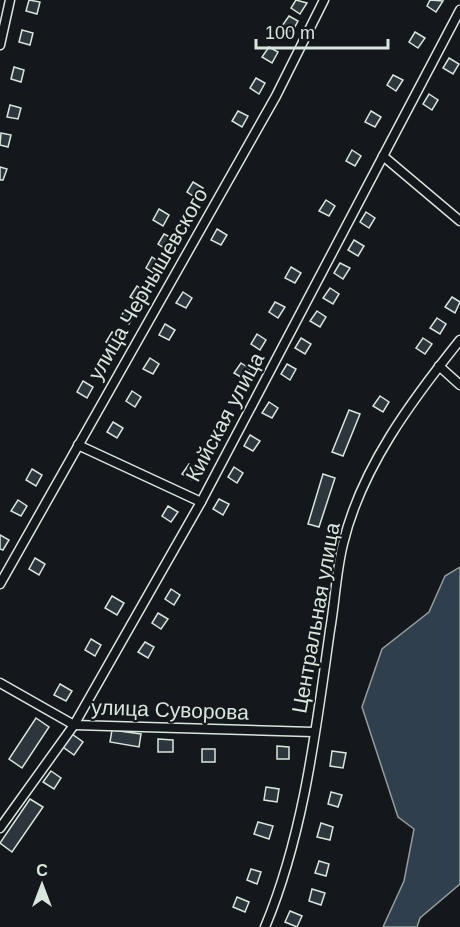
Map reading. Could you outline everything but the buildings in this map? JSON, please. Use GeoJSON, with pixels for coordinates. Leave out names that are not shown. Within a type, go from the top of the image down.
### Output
{"type":"FeatureCollection","features":[{"type":"Feature","properties":{"kind":"street"},"geometry":{"type":"LineString","coordinates":[[0,45],[10,0]]}},
{"type":"Feature","properties":{"kind":"street","name":"улица Чернышевского"},"geometry":{"type":"LineString","coordinates":[[0,584],[276,96],[324,0]]}},
{"type":"Feature","properties":{"kind":"street","name":"Кийская улица"},"geometry":{"type":"LineString","coordinates":[[0,828],[74,725],[201,502],[460,10]]}},
{"type":"Feature","properties":{"kind":"street"},"geometry":{"type":"LineString","coordinates":[[383,156],[460,221]]}},
{"type":"Feature","properties":{"kind":"street","name":"Центральная улица"},"geometry":{"type":"LineString","coordinates":[[265,927],[275,903],[301,813],[342,544],[362,488],[373,468],[407,411],[460,340]]}},
{"type":"Feature","properties":{"kind":"street"},"geometry":{"type":"LineString","coordinates":[[439,366],[460,385]]}},
{"type":"Feature","properties":{"kind":"street"},"geometry":{"type":"LineString","coordinates":[[78,445],[201,502]]}},
{"type":"Feature","properties":{"kind":"street","name":"улица Суворова"},"geometry":{"type":"LineString","coordinates":[[0,683],[74,725],[313,732]]}},
{"type":"Feature","properties":{"kind":"water"},"geometry":{"type":"Polygon","coordinates":[[[460,567],[460,884],[420,918],[417,927],[383,927],[404,881],[414,829],[398,817],[362,707],[382,649],[429,612],[445,576],[460,567]]]}}]}
